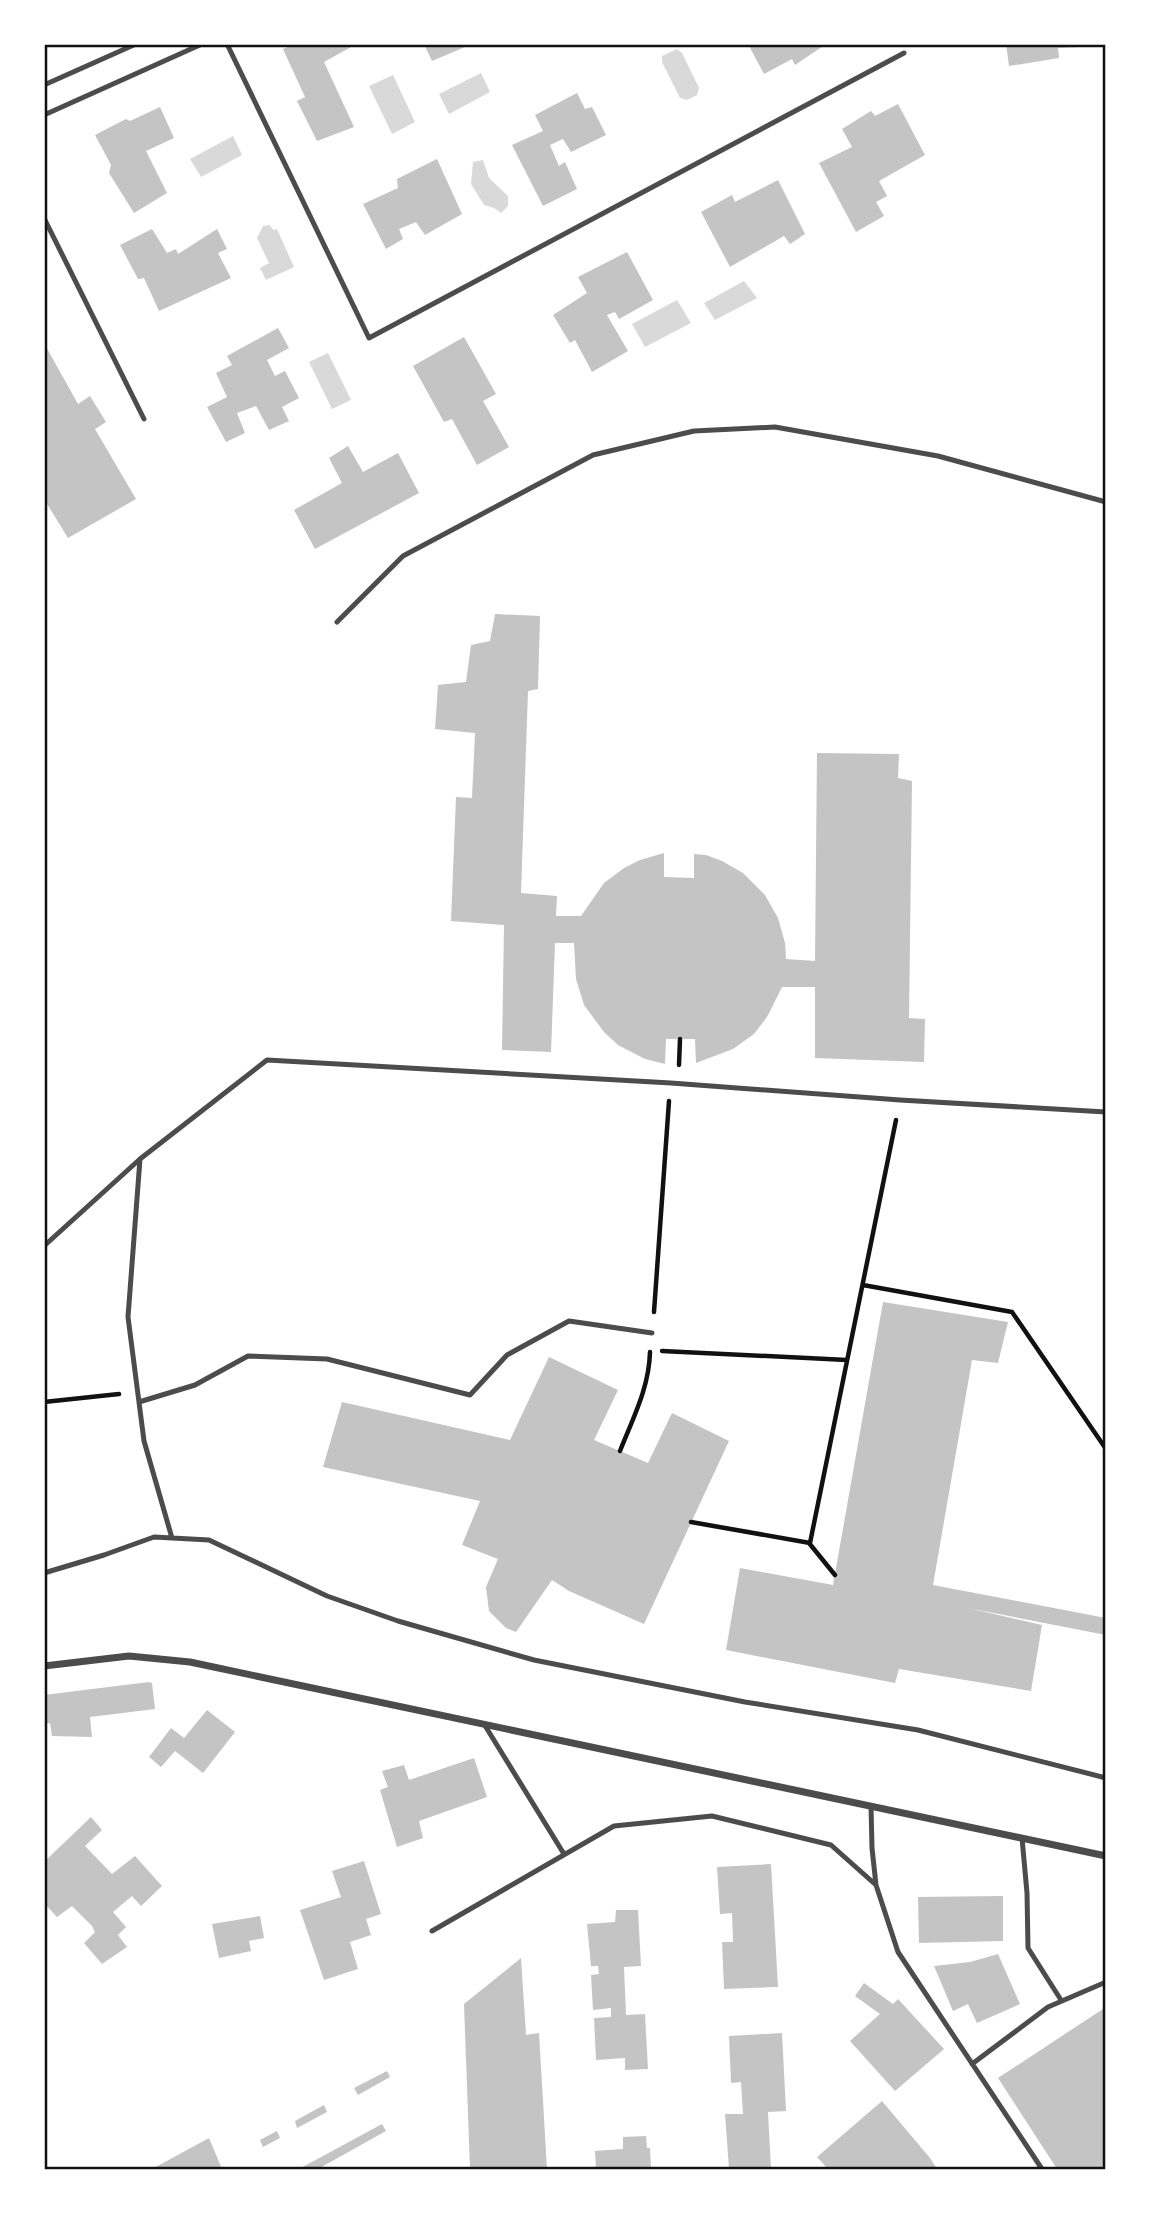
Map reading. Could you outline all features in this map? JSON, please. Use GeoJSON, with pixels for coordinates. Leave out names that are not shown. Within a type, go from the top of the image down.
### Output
{"type":"FeatureCollection","features":[{"type":"Feature","properties":{"kind":"street"},"geometry":{"type":"LineString","coordinates":[[44,1666],[129,1656],[190,1662],[1106,1856]]}},
{"type":"Feature","properties":{"kind":"lane"},"geometry":{"type":"LineString","coordinates":[[44,85],[136,44]]}},
{"type":"Feature","properties":{"kind":"lane"},"geometry":{"type":"LineString","coordinates":[[44,115],[202,44]]}},
{"type":"Feature","properties":{"kind":"lane"},"geometry":{"type":"LineString","coordinates":[[227,44],[369,338],[904,53]]}},
{"type":"Feature","properties":{"kind":"lane"},"geometry":{"type":"LineString","coordinates":[[44,218],[144,419]]}},
{"type":"Feature","properties":{"kind":"lane"},"geometry":{"type":"LineString","coordinates":[[337,622],[403,556],[593,455],[694,431],[775,427],[938,456],[1106,502]]}},
{"type":"Feature","properties":{"kind":"lane"},"geometry":{"type":"LineString","coordinates":[[44,1246],[140,1159],[267,1060],[1106,1112]]}},
{"type":"Feature","properties":{"kind":"lane"},"geometry":{"type":"LineString","coordinates":[[140,1159],[128,1317],[144,1441],[172,1538]]}},
{"type":"Feature","properties":{"kind":"lane"},"geometry":{"type":"LineString","coordinates":[[139,1402],[195,1385],[248,1356],[327,1359],[470,1395],[507,1355],[569,1321],[652,1333]]}},
{"type":"Feature","properties":{"kind":"lane"},"geometry":{"type":"LineString","coordinates":[[44,1573],[154,1537],[209,1540],[327,1596],[398,1621],[534,1661],[745,1702],[918,1730],[1106,1778]]}},
{"type":"Feature","properties":{"kind":"lane"},"geometry":{"type":"LineString","coordinates":[[484,1724],[565,1854]]}},
{"type":"Feature","properties":{"kind":"lane"},"geometry":{"type":"LineString","coordinates":[[871,1806],[876,1885],[898,1952],[1042,2169]]}},
{"type":"Feature","properties":{"kind":"lane"},"geometry":{"type":"LineString","coordinates":[[432,1931],[614,1826],[712,1816],[831,1845],[876,1885]]}},
{"type":"Feature","properties":{"kind":"lane"},"geometry":{"type":"LineString","coordinates":[[1022,1838],[1028,1948],[1060,2000]]}},
{"type":"Feature","properties":{"kind":"lane"},"geometry":{"type":"LineString","coordinates":[[972,2064],[1048,2007],[1106,1982]]}},
{"type":"Feature","properties":{"kind":"path"},"geometry":{"type":"LineString","coordinates":[[620,1451],[650,1374],[671,1083]]}},
{"type":"Feature","properties":{"kind":"path"},"geometry":{"type":"LineString","coordinates":[[809,1543],[900,1100]]}},
{"type":"Feature","properties":{"kind":"path"},"geometry":{"type":"LineString","coordinates":[[863,1285],[1012,1312],[1106,1449]]}},
{"type":"Feature","properties":{"kind":"path"},"geometry":{"type":"LineString","coordinates":[[650,1350],[847,1360]]}},
{"type":"Feature","properties":{"kind":"path"},"geometry":{"type":"LineString","coordinates":[[44,1402],[137,1393]]}},
{"type":"Feature","properties":{"kind":"path"},"geometry":{"type":"LineString","coordinates":[[691,1522],[809,1543],[835,1575]]}},
{"type":"Feature","properties":{"kind":"shaded area"},"geometry":{"type":"Polygon","coordinates":[[[677,49],[682,53],[699,88],[697,95],[687,100],[680,98],[662,62],[662,56],[677,49]]]}},
{"type":"Feature","properties":{"kind":"shaded area"},"geometry":{"type":"Polygon","coordinates":[[[481,73],[490,92],[449,114],[439,94],[481,73]]]}},
{"type":"Feature","properties":{"kind":"shaded area"},"geometry":{"type":"Polygon","coordinates":[[[393,75],[415,122],[392,134],[369,86],[393,75]]]}},
{"type":"Feature","properties":{"kind":"shaded area"},"geometry":{"type":"Polygon","coordinates":[[[233,136],[242,155],[201,177],[190,159],[233,136]]]}},
{"type":"Feature","properties":{"kind":"shaded area"},"geometry":{"type":"Polygon","coordinates":[[[483,160],[489,178],[508,196],[508,206],[501,213],[484,205],[471,184],[473,162],[483,160]]]}},
{"type":"Feature","properties":{"kind":"shaded area"},"geometry":{"type":"Polygon","coordinates":[[[269,225],[274,230],[277,229],[294,267],[266,280],[260,268],[269,263],[257,238],[263,226],[269,225]]]}},
{"type":"Feature","properties":{"kind":"shaded area"},"geometry":{"type":"Polygon","coordinates":[[[744,281],[757,298],[715,320],[704,303],[744,281]]]}},
{"type":"Feature","properties":{"kind":"shaded area"},"geometry":{"type":"Polygon","coordinates":[[[677,300],[691,323],[645,347],[632,324],[677,300]]]}},
{"type":"Feature","properties":{"kind":"shaded area"},"geometry":{"type":"Polygon","coordinates":[[[328,353],[351,400],[332,409],[309,362],[328,353]]]}},
{"type":"Feature","properties":{"kind":"building"},"geometry":{"type":"Polygon","coordinates":[[[295,44],[349,44],[351,47],[324,62],[354,127],[317,141],[297,101],[305,97],[283,49],[295,44]]]}},
{"type":"Feature","properties":{"kind":"building"},"geometry":{"type":"Polygon","coordinates":[[[424,44],[472,44],[432,61],[424,44]]]}},
{"type":"Feature","properties":{"kind":"building"},"geometry":{"type":"Polygon","coordinates":[[[748,44],[826,44],[795,65],[792,59],[764,74],[748,44]]]}},
{"type":"Feature","properties":{"kind":"building"},"geometry":{"type":"Polygon","coordinates":[[[1006,44],[1078,44],[1079,47],[1058,48],[1059,58],[1009,66],[1006,44]]]}},
{"type":"Feature","properties":{"kind":"building"},"geometry":{"type":"Polygon","coordinates":[[[577,93],[585,109],[592,107],[606,135],[571,152],[563,139],[550,145],[559,166],[565,162],[577,189],[543,206],[512,145],[543,131],[535,115],[577,93]]]}},
{"type":"Feature","properties":{"kind":"building"},"geometry":{"type":"Polygon","coordinates":[[[898,104],[925,155],[879,181],[887,196],[876,202],[884,216],[856,232],[819,163],[852,147],[842,129],[871,111],[875,116],[898,104]]]}},
{"type":"Feature","properties":{"kind":"building"},"geometry":{"type":"Polygon","coordinates":[[[160,107],[174,138],[146,151],[167,193],[134,213],[109,173],[111,165],[95,135],[126,119],[130,121],[160,107]]]}},
{"type":"Feature","properties":{"kind":"building"},"geometry":{"type":"Polygon","coordinates":[[[437,159],[462,214],[425,235],[416,222],[399,229],[403,239],[386,249],[363,204],[398,188],[397,179],[437,159]]]}},
{"type":"Feature","properties":{"kind":"building"},"geometry":{"type":"Polygon","coordinates":[[[778,180],[805,234],[790,244],[784,236],[730,267],[701,212],[732,195],[735,202],[778,180]]]}},
{"type":"Feature","properties":{"kind":"building"},"geometry":{"type":"Polygon","coordinates":[[[152,229],[167,253],[176,249],[178,254],[217,229],[227,249],[218,253],[231,278],[159,311],[144,278],[138,279],[120,245],[152,229]]]}},
{"type":"Feature","properties":{"kind":"building"},"geometry":{"type":"Polygon","coordinates":[[[627,252],[653,300],[619,319],[615,312],[607,315],[628,351],[592,372],[575,340],[570,343],[553,315],[587,293],[578,277],[627,252]]]}},
{"type":"Feature","properties":{"kind":"building"},"geometry":{"type":"Polygon","coordinates":[[[278,328],[289,348],[267,360],[275,376],[285,371],[299,398],[282,407],[289,421],[269,430],[256,406],[237,413],[245,433],[226,442],[207,407],[227,397],[216,373],[232,365],[227,356],[278,328]]]}},
{"type":"Feature","properties":{"kind":"building"},"geometry":{"type":"Polygon","coordinates":[[[464,337],[496,394],[483,401],[509,447],[477,465],[452,419],[444,422],[413,366],[464,337]]]}},
{"type":"Feature","properties":{"kind":"building"},"geometry":{"type":"Polygon","coordinates":[[[44,343],[78,404],[90,396],[106,422],[95,429],[136,499],[68,538],[44,499],[44,343]]]}},
{"type":"Feature","properties":{"kind":"building"},"geometry":{"type":"Polygon","coordinates":[[[348,446],[363,472],[398,453],[419,493],[315,549],[294,510],[342,483],[329,458],[348,446]]]}},
{"type":"Feature","properties":{"kind":"building"},"geometry":{"type":"Polygon","coordinates":[[[495,614],[540,616],[538,689],[528,691],[521,893],[557,896],[556,916],[581,916],[604,883],[640,860],[664,853],[664,877],[694,878],[694,854],[706,855],[743,873],[765,895],[778,918],[786,959],[815,961],[817,753],[899,754],[898,778],[912,781],[909,1018],[925,1019],[924,1062],[815,1058],[815,987],[782,987],[767,1017],[754,1034],[733,1049],[696,1063],[695,1039],[666,1039],[665,1064],[645,1059],[618,1045],[604,1032],[584,1005],[576,979],[574,943],[555,943],[551,1052],[502,1050],[504,925],[451,921],[456,797],[472,798],[475,733],[435,729],[438,685],[466,682],[471,645],[490,641],[495,614]]]}},
{"type":"Feature","properties":{"kind":"building"},"geometry":{"type":"Polygon","coordinates":[[[883,1302],[1008,1322],[998,1363],[972,1360],[933,1585],[1106,1618],[1106,1635],[968,1608],[1042,1625],[1031,1691],[899,1669],[895,1683],[726,1650],[740,1568],[833,1585],[883,1302]]]}},
{"type":"Feature","properties":{"kind":"building"},"geometry":{"type":"Polygon","coordinates":[[[549,1357],[618,1390],[594,1440],[648,1463],[672,1413],[729,1441],[644,1624],[569,1591],[552,1580],[516,1632],[506,1628],[489,1611],[486,1587],[498,1559],[462,1545],[480,1501],[323,1467],[342,1402],[510,1440],[549,1357]]]}},
{"type":"Feature","properties":{"kind":"building"},"geometry":{"type":"Polygon","coordinates":[[[152,1683],[155,1709],[90,1717],[92,1737],[52,1736],[50,1723],[44,1724],[44,1695],[152,1683]]]}},
{"type":"Feature","properties":{"kind":"building"},"geometry":{"type":"Polygon","coordinates":[[[207,1710],[235,1732],[203,1773],[175,1751],[161,1767],[149,1757],[171,1728],[184,1738],[207,1710]]]}},
{"type":"Feature","properties":{"kind":"building"},"geometry":{"type":"Polygon","coordinates":[[[474,1758],[487,1797],[419,1821],[423,1838],[397,1847],[380,1790],[388,1787],[382,1771],[404,1765],[409,1780],[474,1758]]]}},
{"type":"Feature","properties":{"kind":"building"},"geometry":{"type":"Polygon","coordinates":[[[91,1817],[102,1830],[85,1846],[112,1874],[135,1856],[162,1886],[141,1906],[132,1896],[113,1912],[126,1927],[118,1935],[127,1947],[102,1964],[84,1943],[95,1932],[92,1926],[72,1906],[57,1917],[44,1903],[44,1862],[91,1817]]]}},
{"type":"Feature","properties":{"kind":"building"},"geometry":{"type":"Polygon","coordinates":[[[364,1861],[381,1914],[366,1919],[371,1935],[350,1942],[358,1969],[324,1980],[300,1910],[341,1897],[332,1871],[364,1861]]]}},
{"type":"Feature","properties":{"kind":"building"},"geometry":{"type":"Polygon","coordinates":[[[771,1864],[778,1987],[724,1989],[722,1942],[733,1942],[732,1913],[720,1914],[717,1867],[771,1864]]]}},
{"type":"Feature","properties":{"kind":"building"},"geometry":{"type":"Polygon","coordinates":[[[1003,1896],[1003,1941],[919,1943],[918,1897],[1003,1896]]]}},
{"type":"Feature","properties":{"kind":"building"},"geometry":{"type":"Polygon","coordinates":[[[616,1910],[638,1910],[641,1966],[624,1967],[626,2015],[645,2014],[648,2069],[625,2070],[625,2058],[596,2060],[594,2018],[611,2017],[611,2008],[593,2010],[591,1975],[599,1974],[598,1966],[591,1966],[587,1924],[615,1922],[616,1910]]]}},
{"type":"Feature","properties":{"kind":"building"},"geometry":{"type":"Polygon","coordinates":[[[260,1916],[264,1938],[249,1941],[251,1951],[219,1958],[212,1924],[260,1916]]]}},
{"type":"Feature","properties":{"kind":"building"},"geometry":{"type":"Polygon","coordinates":[[[998,1954],[1020,2004],[977,2023],[968,2004],[953,2011],[934,1966],[970,1962],[998,1954]]]}},
{"type":"Feature","properties":{"kind":"building"},"geometry":{"type":"Polygon","coordinates":[[[521,1958],[526,2035],[539,2033],[547,2169],[470,2169],[464,2004],[521,1958]]]}},
{"type":"Feature","properties":{"kind":"building"},"geometry":{"type":"Polygon","coordinates":[[[864,1983],[893,2004],[898,1999],[944,2049],[895,2091],[850,2041],[880,2014],[855,1996],[864,1983]]]}},
{"type":"Feature","properties":{"kind":"building"},"geometry":{"type":"Polygon","coordinates":[[[1106,2007],[1106,2169],[1057,2169],[998,2078],[1106,2007]]]}},
{"type":"Feature","properties":{"kind":"building"},"geometry":{"type":"Polygon","coordinates":[[[782,2033],[786,2111],[768,2112],[771,2169],[729,2169],[725,2114],[743,2114],[741,2082],[731,2083],[729,2036],[782,2033]]]}},
{"type":"Feature","properties":{"kind":"building"},"geometry":{"type":"Polygon","coordinates":[[[387,2071],[390,2077],[358,2095],[354,2088],[387,2071]]]}},
{"type":"Feature","properties":{"kind":"building"},"geometry":{"type":"Polygon","coordinates":[[[882,2101],[937,2169],[828,2169],[817,2157],[882,2101]]]}},
{"type":"Feature","properties":{"kind":"building"},"geometry":{"type":"Polygon","coordinates":[[[324,2105],[327,2112],[297,2128],[295,2121],[324,2105]]]}},
{"type":"Feature","properties":{"kind":"building"},"geometry":{"type":"Polygon","coordinates":[[[382,2124],[386,2131],[318,2169],[299,2169],[382,2124]]]}},
{"type":"Feature","properties":{"kind":"building"},"geometry":{"type":"Polygon","coordinates":[[[277,2131],[280,2138],[263,2147],[260,2140],[277,2131]]]}},
{"type":"Feature","properties":{"kind":"building"},"geometry":{"type":"Polygon","coordinates":[[[646,2136],[647,2148],[650,2148],[651,2169],[596,2169],[595,2151],[623,2149],[623,2137],[646,2136]]]}},
{"type":"Feature","properties":{"kind":"building"},"geometry":{"type":"Polygon","coordinates":[[[209,2138],[222,2169],[152,2169],[209,2138]]]}}]}
